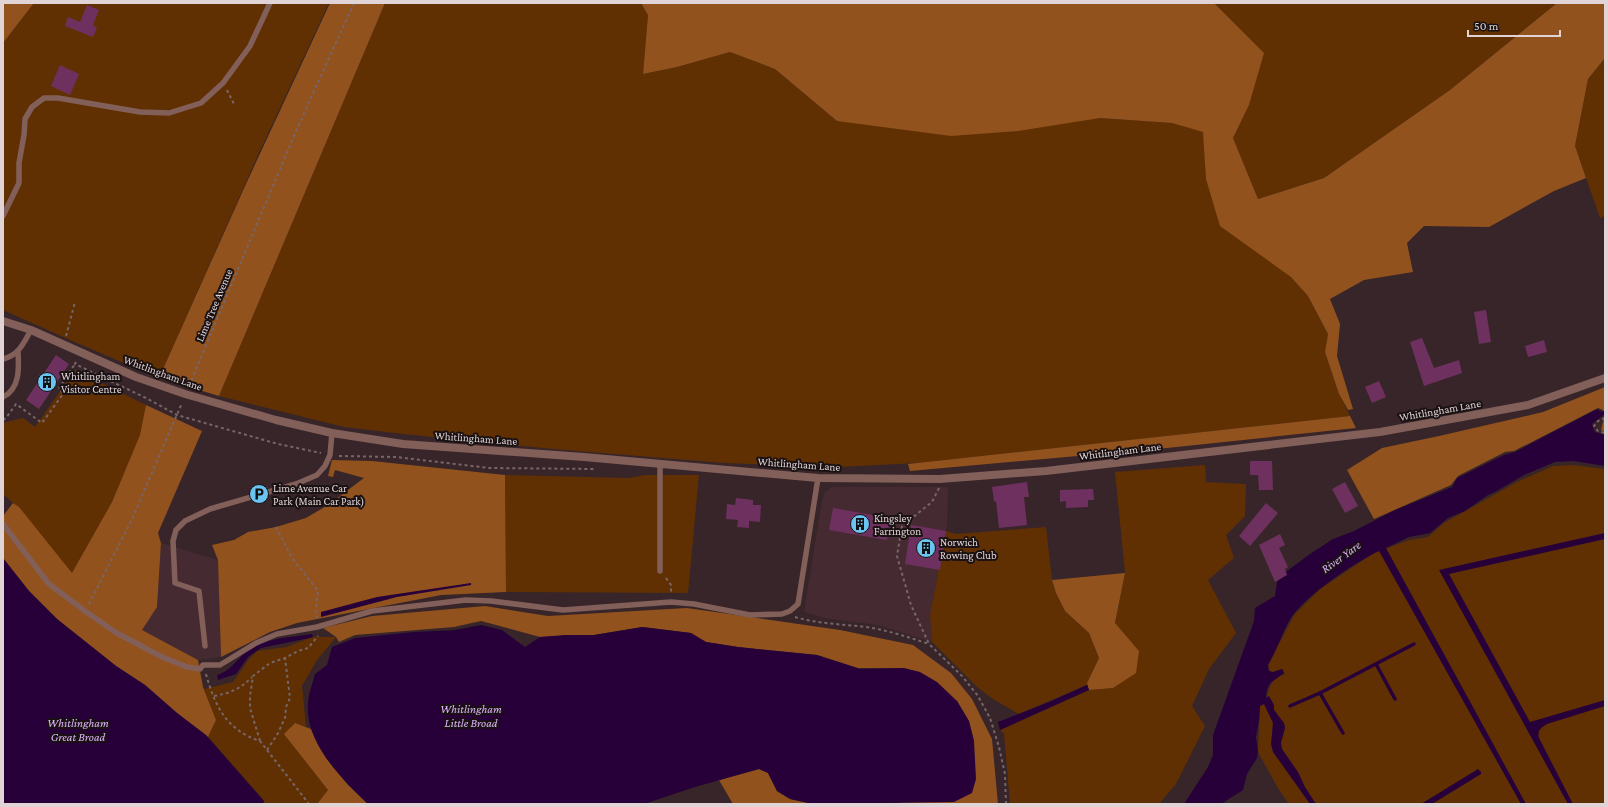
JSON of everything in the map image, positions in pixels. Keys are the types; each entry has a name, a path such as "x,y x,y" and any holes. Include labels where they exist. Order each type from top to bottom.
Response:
{"street":[{"name":"Whitlingham Lane","path":"3,321 31,330 136,377 185,394 276,420 332,433 403,444 818,478 940,479 1046,471 1380,432 1528,405 1605,378"}],"lane":[{"path":"3,216 19,184 19,163 24,136 25,119 32,107 44,98 58,98 140,112 169,113 201,103 224,83 250,46 270,3"},
{"path":"3,359 12,357 18,352 31,330"},
{"path":"3,397 8,394 17,380 19,368 18,352"},
{"path":"205,646 199,591 175,583 173,548 176,530 185,521 210,509 296,484 317,475 325,466 330,455 332,433"},
{"path":"660,464 660,570"},
{"path":"3,524 49,584 85,611 115,632 162,657 187,667 200,669 203,665 220,665 256,643 277,634 317,626 372,611 466,600 492,601 563,610 671,602 694,604 750,615 782,614 790,611 798,604 818,478"}],"path":[{"name":"Lime Tree Avenue","path":"85,611 132,519 296,130 354,3"},
{"path":"224,83 235,106"},
{"path":"63,345 74,302"},
{"path":"3,420 16,404 42,423 63,394 60,388 75,364"},
{"path":"1605,418 1598,421 1594,426 1598,431 1605,433"},
{"path":"940,479 938,492 932,502 902,526 897,556 911,605 929,644 962,676 974,691 990,718 1005,774 1006,804"},
{"path":"660,570 671,585 671,602"},
{"path":"782,614 808,621 866,627 903,635 929,644"},
{"path":"267,750 277,735 285,718 286,707 290,698 286,658"},
{"path":"203,665 223,716 234,728 249,737 260,741 309,804"},
{"path":"214,696 231,693 245,684 253,676"}],"shaded area":[{"path":"3,3 34,3 3,43"},
{"path":"34,3 329,3 258,155 159,378 3,310 3,43"},
{"path":"330,3 385,3 219,396 159,378 245,186"},
{"path":"385,3 641,3 648,15 643,74 677,67 730,52 775,69 837,121 1100,118 1172,123 1204,132 1206,179 1308,296 1328,334 1325,352 1339,394 1350,416 918,463 838,467 724,463 553,449 403,434 344,427 219,396"},
{"path":"641,3 1214,3 1264,53 1249,105 1233,138 1258,199 1324,178 1450,90 1557,3 1605,3 1605,58 1588,79 1575,146 1586,178 1554,191 1489,227 1424,226 1407,243 1413,272 1364,280 1330,299 1340,324 1337,356 1353,409 1348,410 1339,394 1325,352 1328,334 1308,296 1291,277 1220,226 1206,179 1203,132 1172,123 1100,118 1018,131 951,136 837,121 775,69 730,52 677,67 643,74 648,15"},
{"path":"1214,3 1557,3 1450,90 1324,178 1258,199 1233,138 1249,105 1263,53"},
{"path":"1605,58 1605,216 1600,218 1575,146 1588,79"},
{"path":"75,370 146,405 141,433 112,502 72,574 19,508 3,494 3,423 23,418 35,427"},
{"path":"1605,387 1605,432 1601,430 1604,417 1603,410 1598,408 1514,451 1505,452 1458,476 1451,485 1374,519 1347,470 1382,448 1543,412"},
{"path":"146,405 202,431 158,533 161,543 157,607 142,630 198,660 203,687 216,720 208,737 177,713 145,685 116,666 57,619 29,591 3,558 3,516 13,503 19,507 72,573 112,502 140,435"},
{"path":"1350,416 1356,428 1167,448 910,471 908,464"},
{"path":"332,460 372,461 505,475 506,592 441,595 297,623 270,632 221,657 218,560 212,545 234,540 248,532 276,527 306,518 328,505 364,478 335,470 333,477 328,476"},
{"path":"1205,465 1206,482 1246,484 1245,516 1226,535 1234,558 1208,580 1236,633 1209,669 1192,706 1205,726 1176,784 1159,804 1010,804 1004,734 1000,730 1089,690 1113,688 1139,651 1115,624 1125,573 1115,472"},
{"path":"1573,465 1605,469 1605,804 1289,804 1279,790 1258,752 1260,706 1266,703 1269,689 1273,682 1285,674 1282,669 1273,672 1269,671 1268,665 1294,615 1320,589 1374,553 1409,540 1428,537 1444,523 1517,482 1553,466"},
{"path":"505,475 629,478 645,475 699,475 688,593 506,592"},
{"path":"832,487 948,487 947,525 930,615 932,642 878,625 824,618 804,612 822,501 825,492"},
{"path":"1046,527 1052,580 1056,593 1065,611 1089,633 1099,658 1087,685 1019,714 993,699 977,687 932,642 930,615 946,531 956,534"},
{"path":"161,543 218,560 221,657 198,660 141,630 157,607"},
{"path":"1125,573 1115,623 1139,651 1136,673 1113,688 1089,690 1087,683 1099,658 1089,633 1065,611 1056,593 1052,580"},
{"path":"485,606 548,616 687,608 840,630 913,645 951,673 972,699 992,739 998,804 898,804 974,741 969,722 957,701 904,668 858,668 817,655 738,647 706,642 691,633 643,627 594,635 540,637 481,621 454,627 355,635 339,642 336,637 323,628 372,616"},
{"path":"313,637 336,637 317,660 302,686 306,727 295,723 285,734 328,790 317,804 263,804 264,801 208,737 216,720 204,689 233,682 249,659 257,651 286,647"},
{"path":"295,723 311,729 326,758 348,785 368,804 317,804 328,790 284,734"},
{"path":"759,769 768,773 777,791 790,799 813,804 733,804 719,780"}],"water":[{"name":"River Yare","path":"1597,409 1602,412 1605,410 1605,414 1592,424 1595,432 1605,435 1605,466 1573,461 1555,462 1524,475 1488,495 1465,511 1448,518 1430,533 1409,537 1386,548 1526,804 1521,804 1379,551 1331,580 1298,609 1291,618 1268,665 1269,671 1273,672 1282,669 1284,673 1269,685 1266,698 1269,696 1274,705 1274,710 1284,723 1285,728 1281,743 1282,749 1298,772 1305,787 1316,804 1310,804 1273,752 1271,744 1273,723 1264,704 1260,706 1256,737 1258,751 1257,758 1247,774 1243,790 1221,804 1184,804 1208,767 1213,755 1213,735 1254,621 1255,608 1275,596 1277,582 1287,571 1333,539 1354,531 1395,510 1452,487 1457,478 1504,455 1515,452"},
{"path":"1605,533 1605,539 1449,574 1530,722 1605,700 1605,706 1547,724 1539,731 1539,738 1573,804 1568,804 1439,570"},
{"name":"Whitlingham Great Broad","path":"3,558 29,591 57,619 116,666 145,685 177,713 206,735 264,801 263,804 3,804"},
{"path":"471,583 471,585 397,597 321,617 321,612 377,597"},
{"name":"Whitlingham Little Broad","path":"481,625 502,630 525,647 540,637 594,635 642,627 691,633 706,642 738,647 817,655 860,669 904,668 920,672 937,682 957,701 969,721 974,741 976,779 972,793 954,802 813,804 790,799 777,791 768,773 759,769 695,787 644,804 368,804 337,772 327,759 312,733 308,700 315,674 327,665 332,647 355,638 414,632 455,630"},
{"path":"312,634 313,637 261,648 248,657 236,674 218,680 217,675 223,673 231,667 251,648 265,642 281,638"},
{"path":"1087,685 1089,690 1000,730 998,722"},
{"path":"1478,769 1481,774 1432,804 1421,804"}],"building":[{"path":"87,5 99,10 93,25 97,28 93,37 65,26 68,17 80,22"},
{"path":"60,65 79,74 70,95 51,86"},
{"path":"1486,310 1491,342 1479,344 1474,312"},
{"path":"1422,338 1434,368 1459,360 1462,373 1424,386 1410,342"},
{"path":"1544,340 1547,352 1528,357 1525,346"},
{"name":"Whitlingham Visitor Centre","path":"56,355 69,364 39,409 26,400"},
{"path":"1379,381 1386,397 1372,403 1365,387"},
{"path":"1250,461 1272,461 1273,490 1259,490 1258,475 1250,475"},
{"path":"1027,482 1029,497 1024,497 1027,525 999,528 996,501 994,502 992,487"},
{"path":"1345,482 1358,506 1345,513 1332,489"},
{"path":"1093,489 1094,500 1088,500 1088,507 1066,508 1066,501 1060,502 1060,490"},
{"path":"736,498 753,500 753,505 761,505 760,522 749,521 749,528 737,527 738,520 726,519 727,504 735,505"},
{"path":"1266,503 1278,513 1250,546 1239,536"},
{"name":"Kingsley Farrington","path":"833,508 890,518 887,540 829,530"},
{"name":"Norwich Rowing Club","path":"911,525 946,531 940,570 905,564"},
{"path":"1280,534 1285,545 1279,548 1288,567 1285,569 1287,575 1275,582 1259,545"}],"waterway":[{"path":"1290,706 1320,693 1414,644"},
{"path":"1376,664 1395,699"},
{"path":"1320,693 1343,733"}],"place":[{"name":"Whitlingham Visitor Centre","path":"47,382"},
{"name":"Lime Avenue Car Park (Main Car Park)","path":"259,494"},
{"name":"Kingsley Farrington","path":"860,524"},
{"name":"Norwich Rowing Club","path":"926,548"}]}
